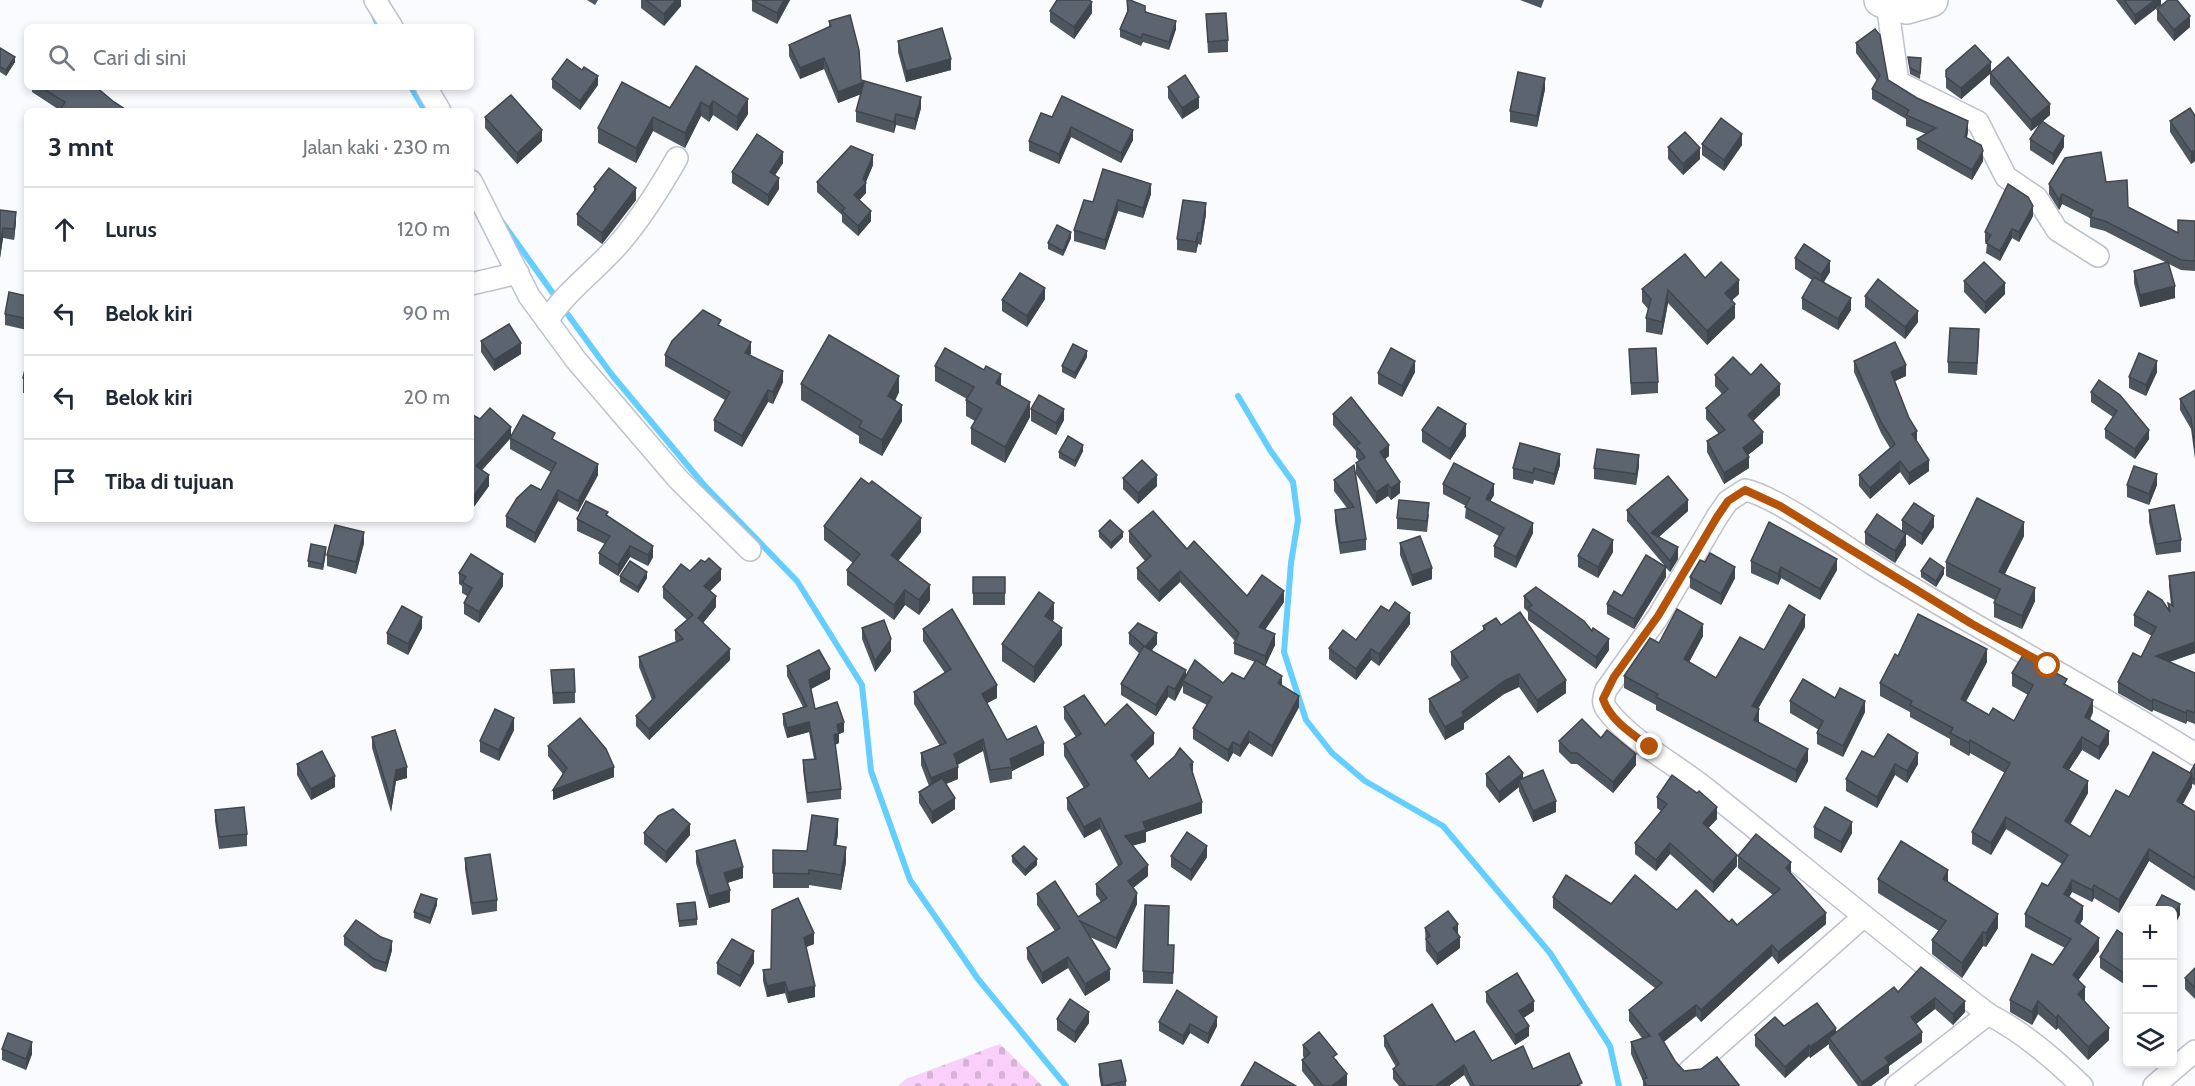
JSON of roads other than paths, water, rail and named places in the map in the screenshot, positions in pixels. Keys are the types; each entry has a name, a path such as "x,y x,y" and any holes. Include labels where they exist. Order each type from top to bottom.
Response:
{"main road":[{"path":"1884,2 1907,7 1931,0"}],"street":[{"path":"375,0 390,24"},
{"path":"1884,2 1898,82 1978,122 2006,177 2037,198 2057,230 2098,256"},
{"path":"428,90 438,108"},
{"path":"547,321 559,303 616,248 634,225 677,158"},
{"path":"474,187 529,296 576,360 678,479 750,550"},
{"path":"474,283 518,273"},
{"path":"2082,1086 2048,1053 2013,1027 1988,1014 1863,917 1704,787 1632,733 1606,709 1603,699 1614,677 1658,616 1717,517 1737,493 1745,490 1780,506 1972,624 2105,698 2195,754"},
{"path":"1689,1071 1863,917"},
{"path":"1896,1086 1988,1014"},
{"path":"2154,1086 2195,1051"}],"waterway":[{"path":"374,16 378,24"},
{"path":"413,90 423,108"},
{"path":"502,222 557,299"},
{"path":"563,308 612,375 704,485 797,581 862,685 871,771 910,880 978,979 1066,1086"},
{"path":"1238,396 1270,450 1293,482 1298,520 1291,563 1284,652 1306,720 1332,753 1365,781 1443,826 1550,953 1610,1046 1619,1086"}]}
